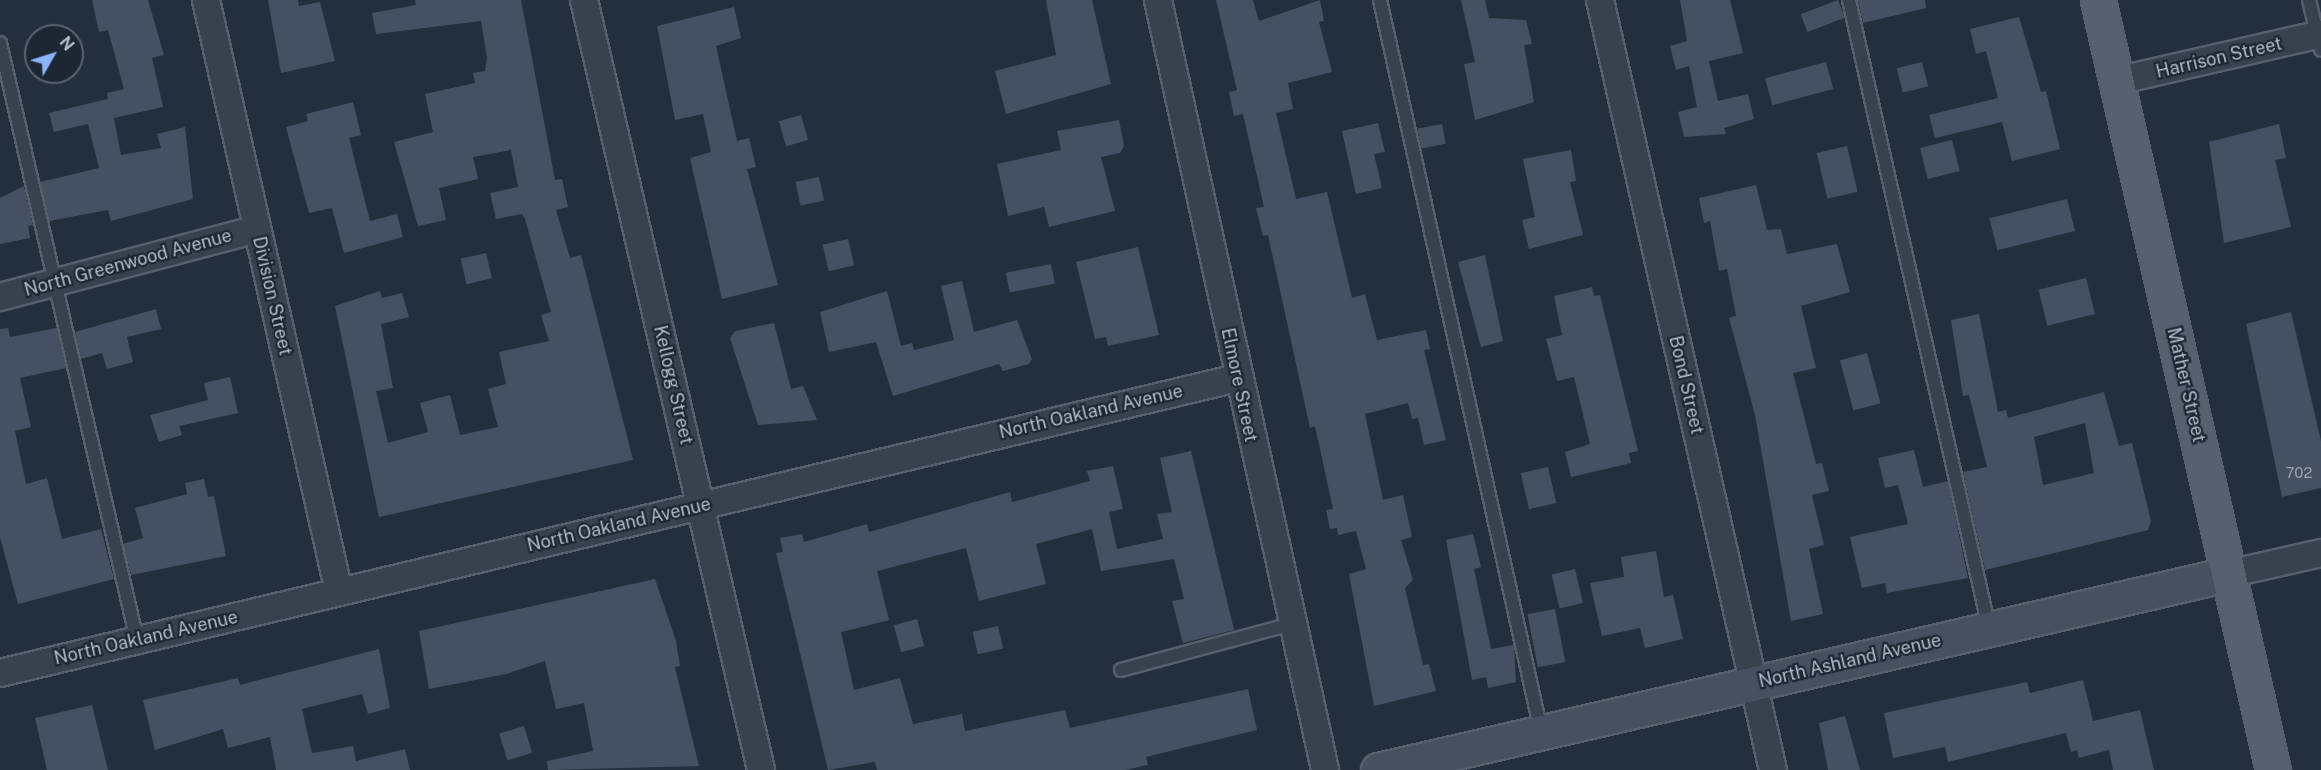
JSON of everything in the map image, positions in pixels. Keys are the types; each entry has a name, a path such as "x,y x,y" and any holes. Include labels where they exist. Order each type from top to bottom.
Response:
{"main road":[{"name":"Mather Street","path":"2098,0 2273,770"}],"street":[{"name":"Division Street","path":"206,0 339,592"},
{"name":"Kellogg Street","path":"584,0 760,770"},
{"name":"Elmore Street","path":"1158,0 1237,378 1325,770"},
{"name":"Bond Street","path":"1600,0 1773,770"},
{"name":"Harrison Street","path":"2116,81 2320,40"},
{"name":"North Greenwood Avenue","path":"0,297 257,229"},
{"name":"North Oakland Avenue","path":"0,673 1237,378"},
{"name":"North Ashland Avenue","path":"1378,770 2321,553"}],"lane":[{"path":"1380,0 1541,733"},
{"path":"1849,0 1989,629"},
{"path":"2309,0 2320,40"},
{"path":"0,43 137,640"},
{"path":"1122,670 1292,624"}],"building":[{"path":"92,0 148,0 164,55 152,58 163,107 114,118 121,155 161,148 157,134 185,127 193,199 111,221 108,210 49,221 40,182 99,168 88,124 54,132 49,113 108,99 107,93 124,89 108,30 99,32"},
{"path":"268,0 298,0 299,6 320,2 335,61 281,73"},
{"path":"415,0 521,0 555,180 562,179 568,207 556,210 570,258 581,255 633,460 379,517 335,306 380,291 382,298 402,293 409,317 381,324 393,388 376,391 388,443 428,432 420,403 450,395 460,435 498,427 488,389 506,384 499,352 549,341 541,315 551,312 525,219 522,214 496,219 490,193 518,187 511,150 473,157 478,179 439,188 446,220 418,226 394,142 433,132 425,94 475,83 473,73 485,71 487,58 481,21 376,34 372,13 416,5"},
{"path":"1046,0 1092,0 1111,84 1006,114 995,71 1056,55"},
{"path":"1216,0 1253,0 1259,21 1320,0 1324,21 1319,22 1332,72 1288,83 1293,109 1276,113 1296,199 1327,192 1352,298 1365,294 1377,340 1426,330 1430,349 1424,350 1446,440 1424,445 1418,418 1412,419 1408,403 1365,414 1383,500 1403,495 1412,537 1401,540 1413,580 1405,588 1423,665 1429,664 1436,691 1374,706 1349,574 1366,569 1356,531 1338,535 1337,528 1330,529 1326,510 1333,509 1315,426 1310,428 1268,235 1263,236 1256,208 1264,207 1243,114 1234,116 1229,92 1237,90"},
{"path":"1461,0 1485,0 1489,18 1526,20 1532,44 1524,45 1534,102 1475,120 1464,64 1475,62"},
{"path":"1680,0 1730,0 1743,53 1709,61 1718,101 1748,94 1754,119 1724,128 1726,134 1684,137 1678,112 1697,107 1689,66 1676,70 1670,46 1687,41"},
{"path":"1838,0 1845,18 1807,32 1801,14"},
{"path":"1858,0 1925,0 1926,8 1863,23"},
{"path":"734,7 741,38 716,46 737,141 749,138 756,167 747,169 778,285 722,299 690,158 711,152 703,114 675,120 657,26"},
{"path":"2019,17 2041,92 2046,91 2060,149 2012,161 2002,122 1935,138 1929,115 1998,98 1986,51 1976,54 1970,29"},
{"path":"1826,62 1833,89 1772,105 1765,78"},
{"path":"1922,62 1928,86 1903,93 1897,68"},
{"path":"353,102 361,135 349,138 370,221 397,214 403,237 344,253 332,208 309,213 286,127 308,121 306,114"},
{"path":"801,115 808,140 786,146 779,121"},
{"path":"1119,120 1124,146 1120,153 1101,157 1115,211 1049,227 1044,207 1008,216 997,164 1061,150 1057,131"},
{"path":"1378,123 1385,152 1374,154 1382,188 1356,194 1342,131"},
{"path":"1442,124 1446,144 1421,148 1417,129"},
{"path":"2279,124 2286,158 2275,160 2291,227 2224,243 2209,142"},
{"path":"1952,140 1960,171 1928,179 1920,148"},
{"path":"1847,146 1858,192 1827,199 1817,153"},
{"path":"1571,150 1576,181 1570,182 1583,235 1529,249 1522,220 1535,217 1523,159"},
{"path":"819,177 824,200 801,205 796,182"},
{"path":"1756,185 1767,230 1781,229 1787,254 1837,244 1850,292 1801,306 1816,368 1793,373 1816,464 1822,463 1829,491 1812,495 1824,545 1809,549 1823,614 1791,621 1755,415 1729,318 1736,316 1727,269 1719,271 1710,221 1704,223 1699,198"},
{"path":"24,186 33,225 28,226 30,238 0,244 0,198"},
{"path":"2067,199 2075,231 1997,250 1989,218"},
{"path":"848,239 854,265 829,271 823,245"},
{"path":"1138,247 1159,335 1108,346 1106,337 1095,339 1076,262"},
{"path":"486,253 492,278 467,284 461,259"},
{"path":"1485,255 1503,341 1481,347 1458,262"},
{"path":"1051,264 1055,284 1010,292 1006,273"},
{"path":"2086,278 2095,314 2047,326 2038,290"},
{"path":"962,281 974,332 1017,320 1032,359 1029,364 1003,371 999,364 893,396 876,342 829,352 820,312 887,291 901,346 912,343 914,350 954,340 941,286"},
{"path":"1592,287 1594,296 1600,295 1638,451 1629,453 1631,463 1571,477 1565,452 1590,444 1574,377 1557,381 1546,339 1562,335 1554,296"},
{"path":"156,309 161,329 127,337 133,362 107,369 102,353 81,359 75,332"},
{"path":"2291,312 2321,441 2321,488 2282,497 2246,324"},
{"path":"1979,314 1998,412 2006,410 2008,418 2104,392 2119,446 2132,443 2151,521 2148,530 1985,570 1963,472 1987,467 1969,395 1963,396 1951,320","holes":["2085,423 2094,473 2043,485 2034,437"]},
{"path":"774,323 791,389 803,386 817,420 758,425 730,338 735,331"},
{"path":"8,328 10,337 57,328 66,368 20,378 31,427 15,431 26,484 47,478 62,539 101,529 114,579 18,604 0,537 0,329"},
{"path":"1867,353 1880,403 1853,410 1840,360"},
{"path":"230,377 238,413 179,426 182,435 159,442 150,415 208,400 204,383"},
{"path":"1914,450 1923,487 1948,481 1968,578 1887,593 1885,583 1862,588 1850,537 1908,524 1898,485 1885,488 1878,458"},
{"path":"1191,451 1234,630 1183,643 1172,601 1184,599 1174,559 1101,571 1092,529 1036,544 1046,584 979,601 966,548 877,571 889,620 841,632 854,690 900,678 913,724 962,714 965,731 1065,710 1070,728 1248,689 1257,730 1146,757 1148,765 1125,770 877,770 875,762 828,770 776,553 783,552 780,538 802,534 804,542 867,524 869,532 1010,492 1012,502 1090,481 1087,471 1113,466 1123,509 1109,512 1117,549 1163,539 1157,514 1172,512 1160,458"},
{"path":"1548,467 1556,503 1529,509 1521,473"},
{"path":"204,479 208,497 214,496 226,556 131,575 123,544 143,538 135,508 187,494 185,483"},
{"path":"1473,534 1481,567 1474,569 1491,649 1514,645 1516,682 1488,688 1486,677 1472,680 1446,540"},
{"path":"1656,551 1664,597 1673,595 1683,639 1645,648 1640,628 1602,636 1590,583 1624,577 1621,557"},
{"path":"1575,569 1583,603 1559,609 1552,574"},
{"path":"655,579 676,641 680,666 675,667 699,766 548,770 547,761 593,751 584,703 556,709 545,661 506,674 429,689 419,631"},
{"path":"1555,609 1565,662 1538,667 1528,614"},
{"path":"917,619 924,646 901,652 894,625"},
{"path":"998,626 1003,648 978,654 973,632"},
{"path":"379,649 390,708 368,714 362,694 302,709 312,753 353,746 356,761 405,749 410,770 276,770 270,737 228,748 223,729 155,750 143,700 238,678 240,685"},
{"path":"2083,680 2093,721 2140,710 2154,770 2113,770 2109,750 2079,758 2077,750 2071,752 2066,733 1948,762 1945,747 1893,758 1884,713 2027,682 2030,693"},
{"path":"92,705 108,770 47,770 35,718"},
{"path":"1845,716 1860,770 1828,770 1819,723"},
{"path":"524,726 532,753 507,760 499,734"}]}
